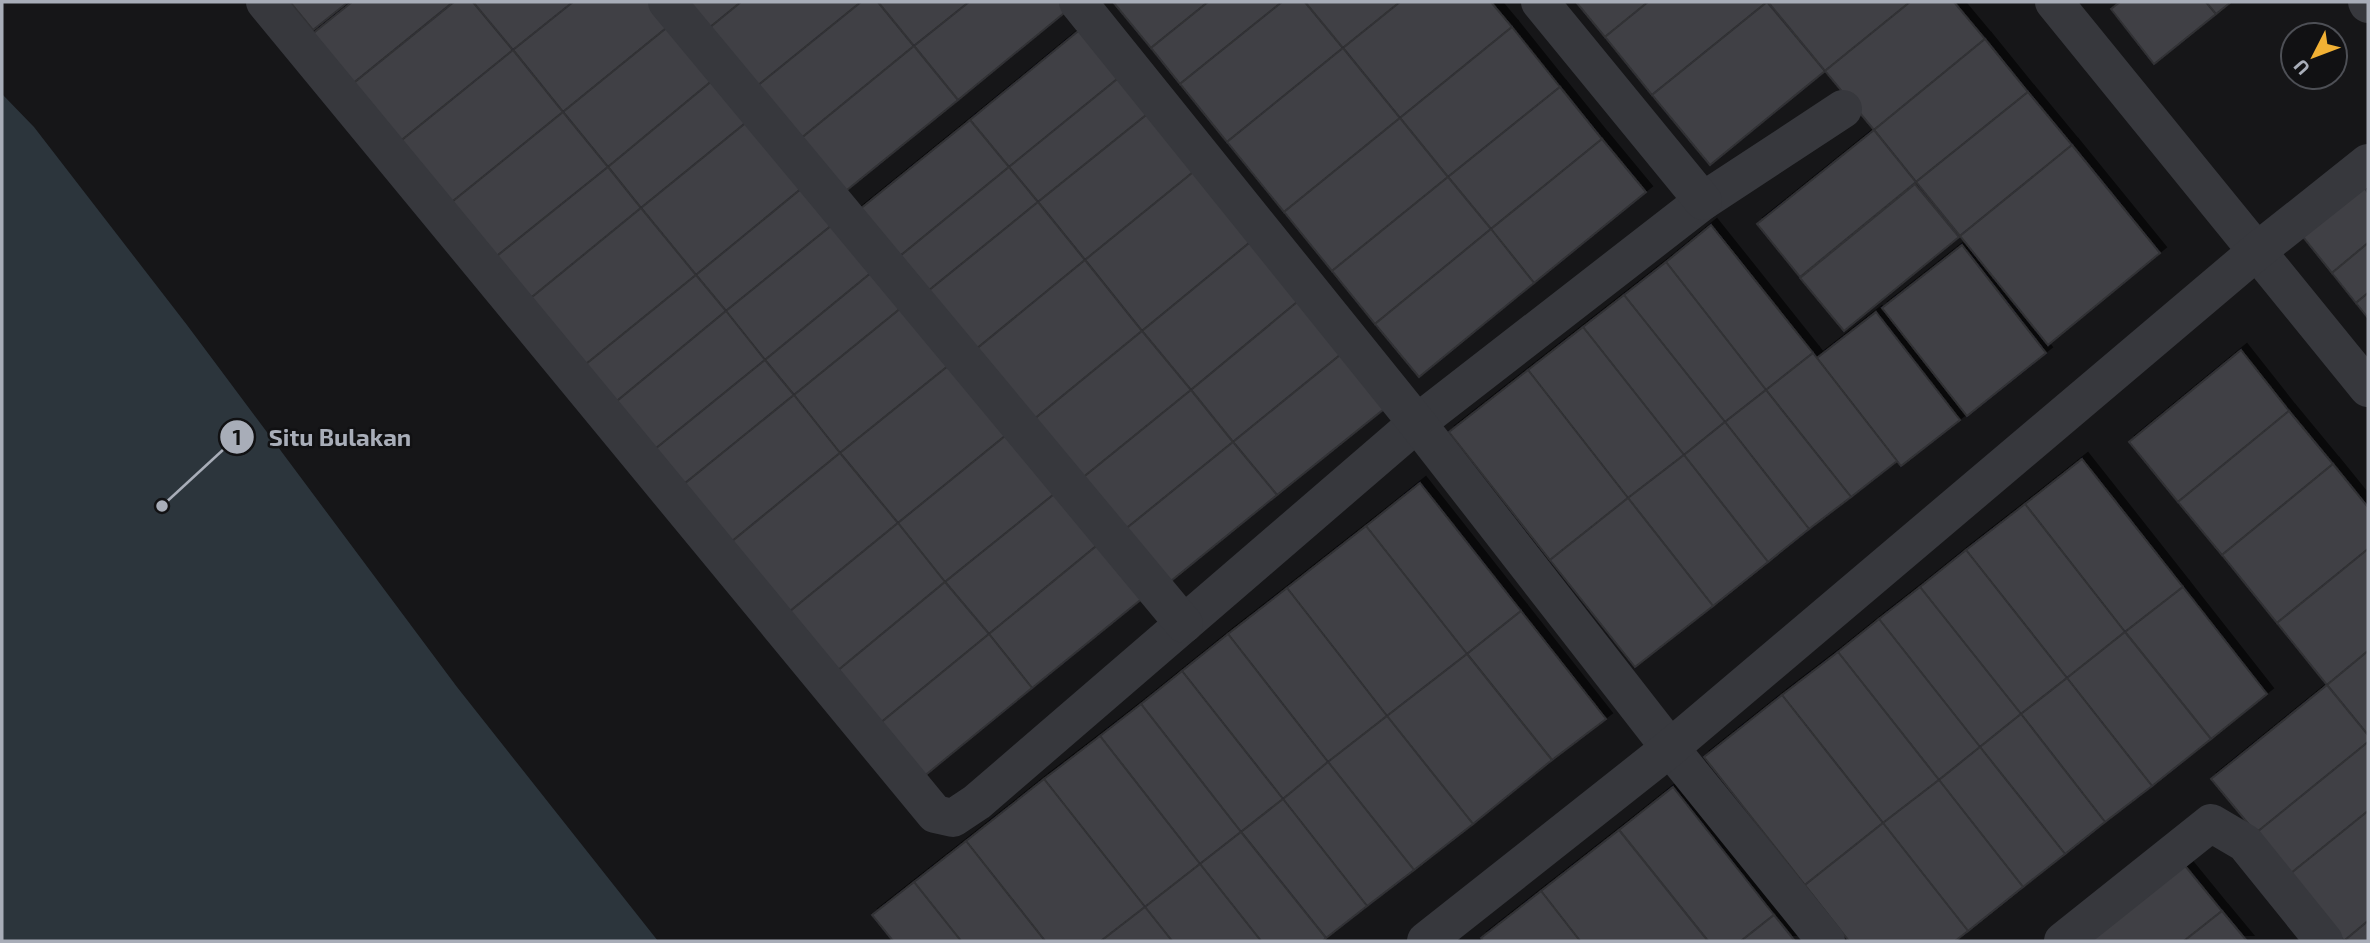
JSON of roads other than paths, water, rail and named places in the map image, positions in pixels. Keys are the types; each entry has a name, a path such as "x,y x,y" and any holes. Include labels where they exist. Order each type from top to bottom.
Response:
{"street":[{"path":"265,2 935,814 953,818 977,802 1417,423 1703,201 1843,109"},
{"path":"667,2 1184,624"},
{"path":"1078,2 1417,423 1670,748 1826,941"},
{"path":"1540,2 1703,201"},
{"path":"2054,2 2368,388"},
{"path":"1426,941 1670,748 2256,253 2368,163"},
{"path":"2063,941 2211,823 2245,843 2325,941"}],"place":[{"name":"Situ Bulakan","path":"162,506"}]}
